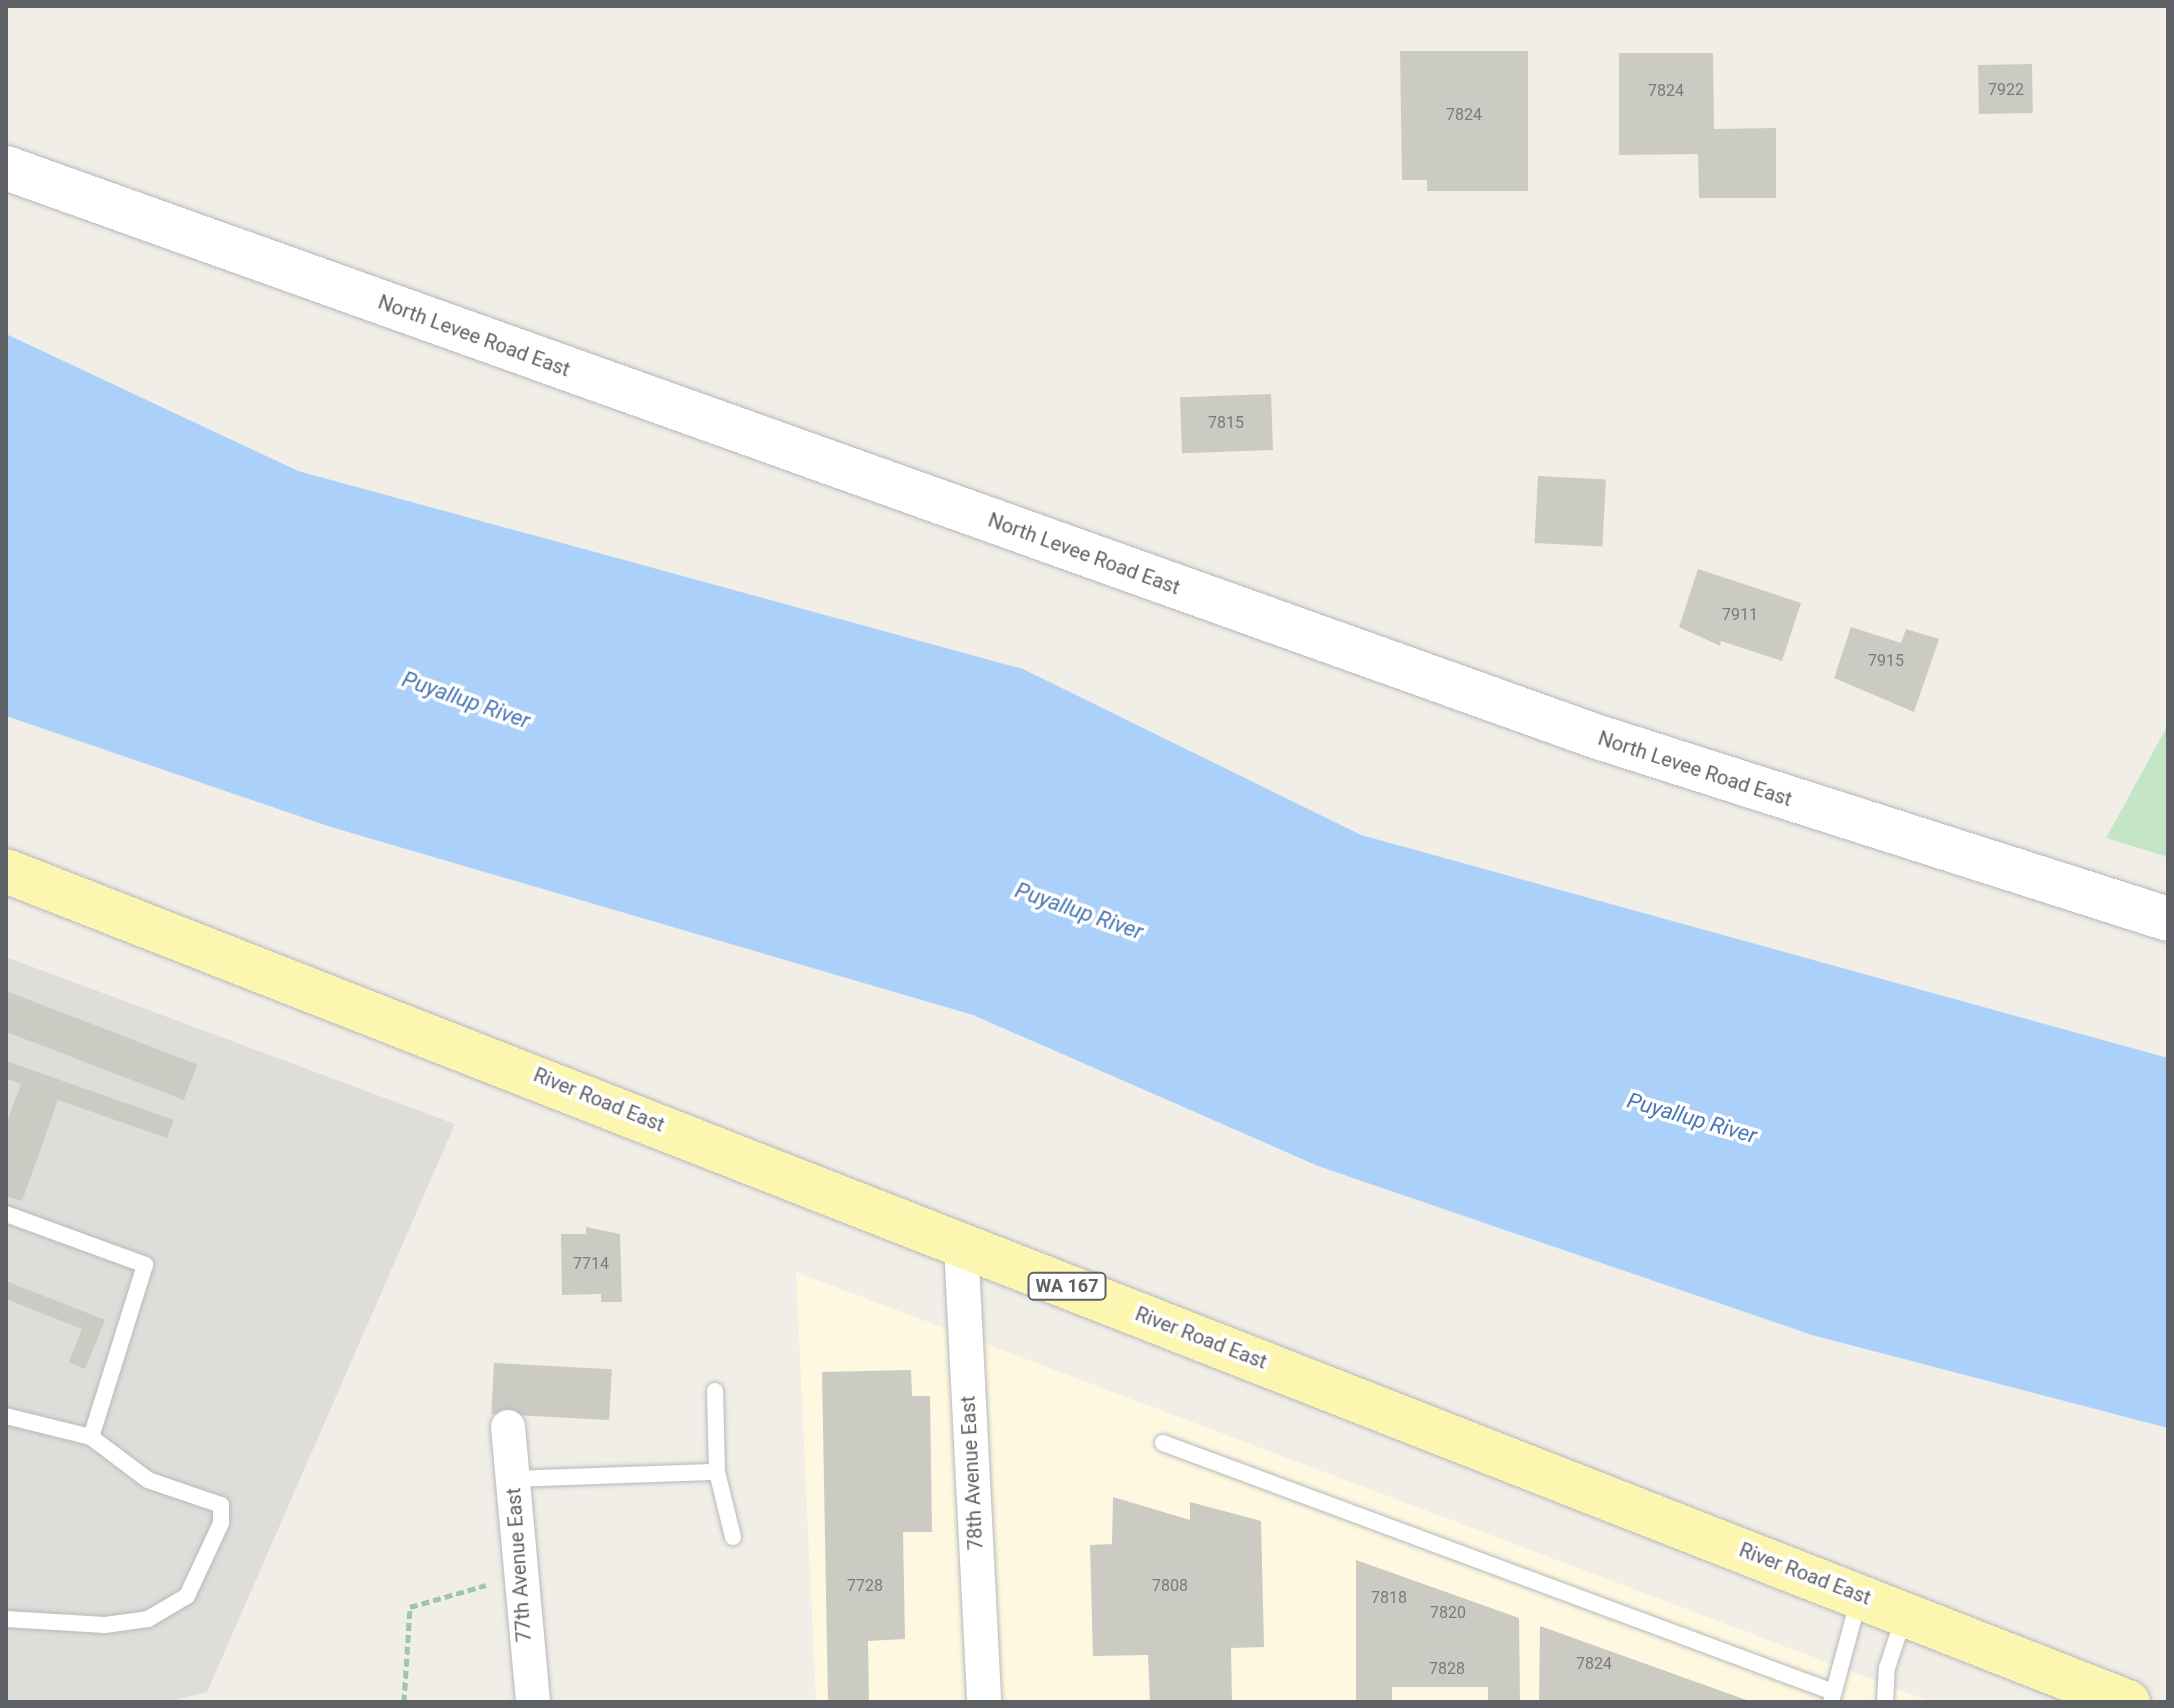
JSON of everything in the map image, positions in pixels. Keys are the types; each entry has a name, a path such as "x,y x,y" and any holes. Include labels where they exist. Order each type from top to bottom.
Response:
{"main road":[{"name":"River Road East","path":"6,872 1906,1612 2115,1700"}],"street":[{"name":"North Levee Road East","path":"6,168 1598,737 2168,919"},
{"name":"78th Avenue East","path":"961,1244 984,1702"},
{"name":"77th Avenue East","path":"508,1427 518,1577 533,1702"}],"lane":[{"path":"6,1214 145,1265 91,1437"},
{"path":"715,1391 717,1472 733,1537"},
{"path":"6,1416 91,1437 148,1480 221,1505 221,1523 187,1596 148,1619 105,1625 6,1619"},
{"path":"1163,1443 1832,1697 1859,1596"},
{"path":"512,1479 717,1472"},
{"path":"1885,1702 1887,1668 1906,1612"}],"path":[{"path":"404,1702 410,1607 518,1577"}],"shaded area":[{"path":"6,957 455,1124 207,1692 166,1702 6,1702"},
{"path":"796,1272 1932,1702 816,1702"}],"green space":[{"path":"2168,725 2168,857 2106,838"}],"water":[{"name":"Puyallup River","path":"6,334 298,471 1023,669 1361,835 2168,1058 2168,1428 1812,1335 1318,1166 973,1015 331,827 6,716"}],"building":[{"path":"1400,51 1528,51 1528,191 1427,191 1427,180 1402,180"},
{"path":"1619,53 1713,53 1714,129 1776,128 1776,198 1699,198 1698,154 1619,155"},
{"path":"2032,64 2033,113 1979,114 1978,65"},
{"path":"1271,394 1273,450 1182,453 1180,397"},
{"path":"1538,476 1606,480 1602,546 1534,543"},
{"path":"1698,569 1801,603 1782,661 1721,641 1720,646 1679,627"},
{"path":"1851,627 1901,643 1906,629 1939,639 1914,712 1834,678"},
{"path":"6,991 197,1064 184,1100 6,1032"},
{"path":"6,1061 174,1120 167,1138 58,1100 22,1201 6,1196 6,1125 21,1084 6,1078"},
{"path":"586,1227 620,1234 622,1302 601,1302 601,1294 562,1295 561,1234 586,1234"},
{"path":"6,1281 105,1320 85,1369 69,1362 82,1329 6,1299"},
{"path":"494,1363 612,1369 609,1420 491,1414"},
{"path":"911,1370 912,1396 930,1396 932,1532 903,1532 905,1639 868,1641 869,1702 828,1702 822,1372"},
{"path":"1113,1497 1190,1520 1190,1502 1261,1521 1264,1647 1231,1648 1232,1702 1150,1702 1148,1655 1093,1656 1090,1545 1112,1544"},
{"path":"1356,1560 1519,1618 1520,1702 1488,1702 1488,1687 1392,1687 1392,1702 1356,1702"},
{"path":"1540,1626 1752,1702 1539,1702"}]}
